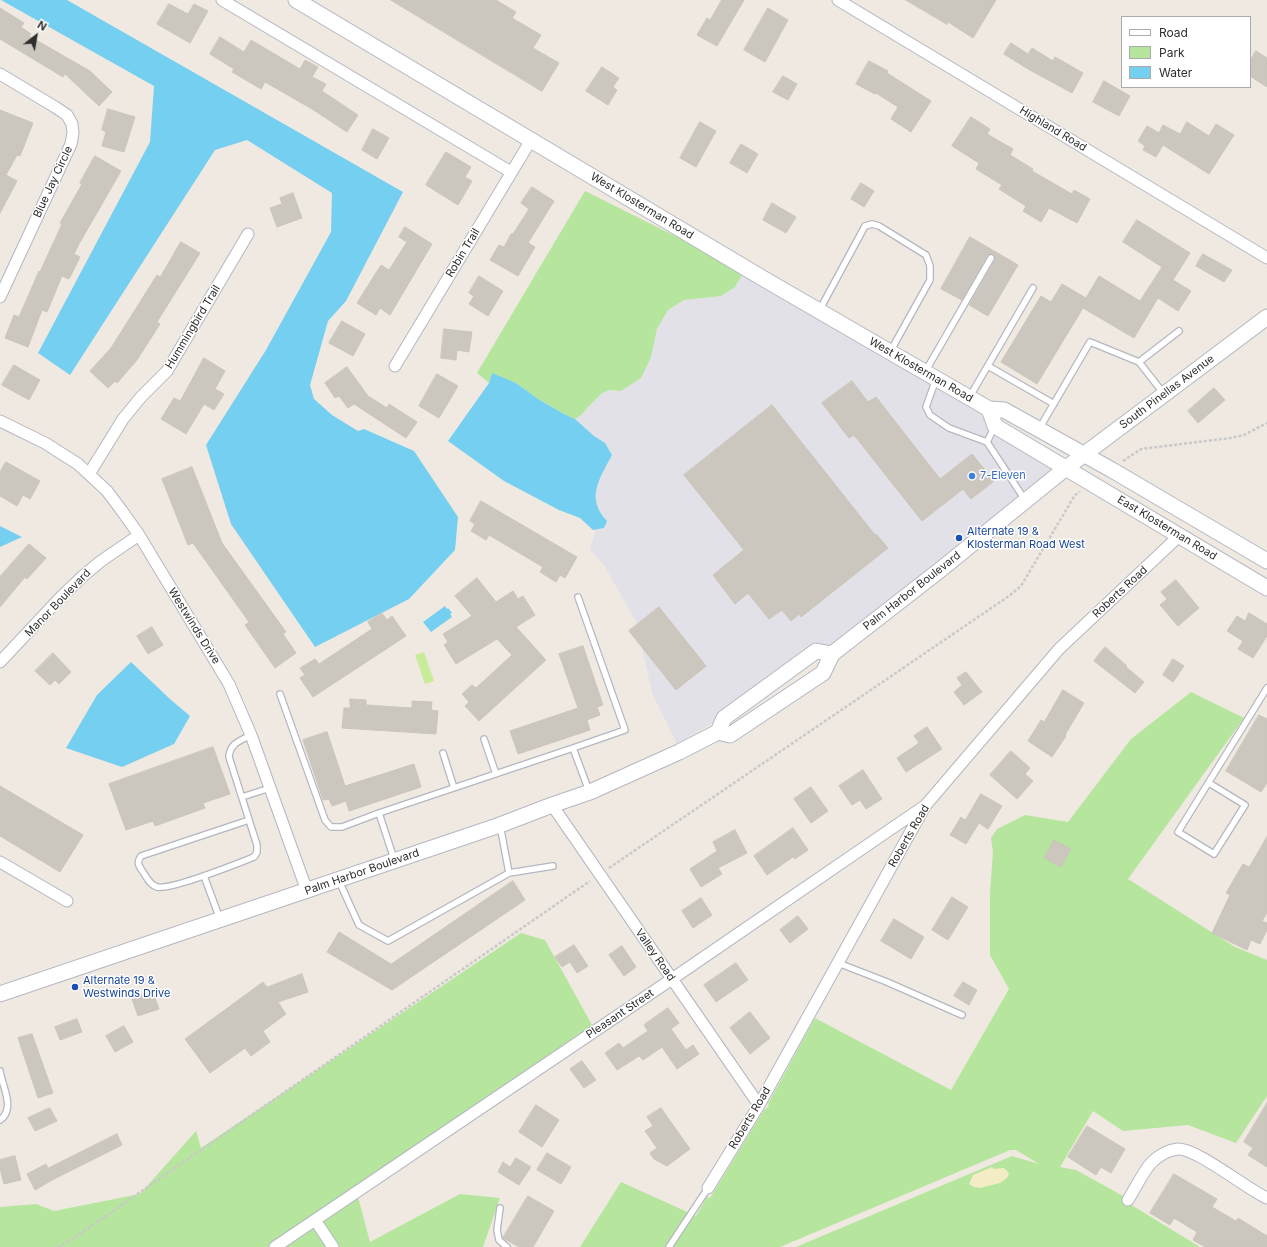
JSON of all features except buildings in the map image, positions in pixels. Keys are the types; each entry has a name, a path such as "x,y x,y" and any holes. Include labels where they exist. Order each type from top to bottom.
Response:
{"main road":[{"name":"West Klosterman Road","path":"296,0 818,311 969,398 989,409 1004,410 1084,454"},
{"name":"South Pinellas Avenue","path":"1066,468 1267,317"},
{"path":"989,409 995,426 1066,468"},
{"name":"East Klosterman Road","path":"1084,454 1267,560"},
{"name":"East Klosterman Road","path":"1066,468 1267,588"},
{"name":"Palm Harbor Boulevard","path":"0,994 500,825 590,792 679,752 718,732 730,735 823,673 832,654 940,570 1066,468"},
{"path":"718,732 724,718 816,651 832,654"}],"street":[{"path":"222,0 511,172"},
{"name":"Highland Road","path":"838,0 1267,258"},
{"name":"Blue Jay Circle","path":"0,74 67,115 72,124 73,133 71,144 0,297"},
{"name":"Robin Trail","path":"395,366 531,140"},
{"name":"Hummingbird Trail","path":"89,474 123,419 141,397 167,371 248,234"},
{"name":"Westwinds Drive","path":"0,421 56,450 78,464 115,501 139,535 230,684 251,735 307,891"},
{"name":"Manor Boulevard","path":"0,662 60,598 83,576 101,561 139,535"},
{"name":"Roberts Road","path":"708,1188 759,1105 925,806 1059,649 1179,536"},
{"name":"Valley Road","path":"552,805 759,1105"},
{"name":"Pleasant Street","path":"276,1247 925,806"},
{"path":"0,862 67,901"},
{"path":"1128,1200 1150,1164 1159,1156 1179,1149 1193,1153 1267,1198"},
{"path":"315,1220 333,1247"}],"lane":[{"path":"818,311 865,226 872,224 879,226 926,255 930,266 930,280 890,352"},
{"path":"991,258 931,376 926,407 930,415 949,428 987,442 1026,501"},
{"path":"969,398 1033,288"},
{"path":"1139,362 1179,330"},
{"path":"1039,429 1090,342 1139,362 1164,394"},
{"path":"988,366 1054,404"},
{"path":"987,442 995,426"},
{"path":"280,694 325,820 331,827 342,827 625,730 578,597"},
{"path":"1209,783 1245,805 1214,854 1178,832 1267,688"},
{"path":"249,820 141,856 138,861 138,865 152,885 166,888 204,876 254,857 257,852 257,845 229,756 232,746 251,735"},
{"path":"484,739 496,774"},
{"path":"573,748 590,792"},
{"path":"443,753 454,788"},
{"path":"242,797 270,788"},
{"path":"380,813 395,861"},
{"path":"500,825 509,873"},
{"path":"338,880 359,925 388,941 509,873 553,866"},
{"path":"204,876 220,920"},
{"path":"838,963 877,978 962,1015"},
{"path":"0,1071 0,1079 8,1107 6,1114 0,1120"},
{"path":"669,1247 708,1188"},
{"path":"500,1208 497,1230 499,1240 507,1247"}],"path":[{"path":"1112,470 1141,449 1230,438 1244,435 1267,423"},
{"path":"58,1247 71,1240 408,1006 1015,591 1021,586 1031,572 1075,496 1092,484"}],"shaded area":[{"path":"742,275 981,414 981,417 984,417 991,433 1053,470 936,564 812,659 747,703 677,744 652,693 636,621 603,564 590,550 596,529 604,528 596,505 595,490 600,476 612,455 605,443 594,436 575,419 581,415 602,393 609,390 621,391 651,357 657,329 668,310 684,300 721,296 735,287"}],"green space":[{"path":"585,191 681,239 742,275 735,287 721,296 684,300 668,310 657,329 651,357 641,378 621,391 609,390 602,393 581,415 575,419 538,399 516,383 492,374 489,383 477,373"},
{"path":"424,652 434,681 425,684 415,655"},
{"path":"1191,692 1244,718 1128,879 1235,947 1267,960 1267,1096 1236,1143 1188,1125 1123,1131 1093,1111 1060,1167 1076,1170 1123,1196 1133,1206 1200,1247 796,1247 1012,1156 1039,1164 1016,1150 1010,1150 780,1247 580,1247 621,1182 696,1216 707,1197 710,1198 764,1110 769,1106 768,1104 815,1018 951,1090 1009,989 990,955 990,893 993,852 991,838 997,829 1025,815 1068,822 1131,739"},
{"path":"521,933 545,940 592,1025 520,1074 500,1103 358,1197 370,1242 460,1194 500,1198 483,1247 0,1247 0,1207 36,1204 54,1211 140,1194 196,1131 201,1148"}],"sand":[{"path":"992,1167 994,1169 1004,1168 1009,1173 1007,1178 1000,1183 980,1188 969,1184 973,1175"}],"water":[{"path":"1,0 67,0 403,192 346,301 328,321 310,385 314,399 332,415 358,431 364,429 414,451 458,517 455,550 409,599 315,647 231,524 206,445 266,350 331,232 332,193 247,140 215,150 70,375 38,353 150,142 154,86"},
{"path":"492,373 516,383 538,399 575,419 594,436 605,443 612,455 599,480 596,496 600,513 607,521 604,528 593,530 580,518 559,510 504,481 448,441 489,383"},
{"path":"0,526 22,537 0,547"},
{"path":"445,606 452,613 450,614 452,617 431,632 423,622"},
{"path":"131,662 190,716 174,744 122,767 66,748 97,695"}],"place":[{"name":"7-Eleven","path":"972,476"},
{"name":"Alternate 19 & Klosterman Road West","path":"959,538"},
{"name":"Alternate 19 & Westwinds Drive","path":"75,987"}]}
